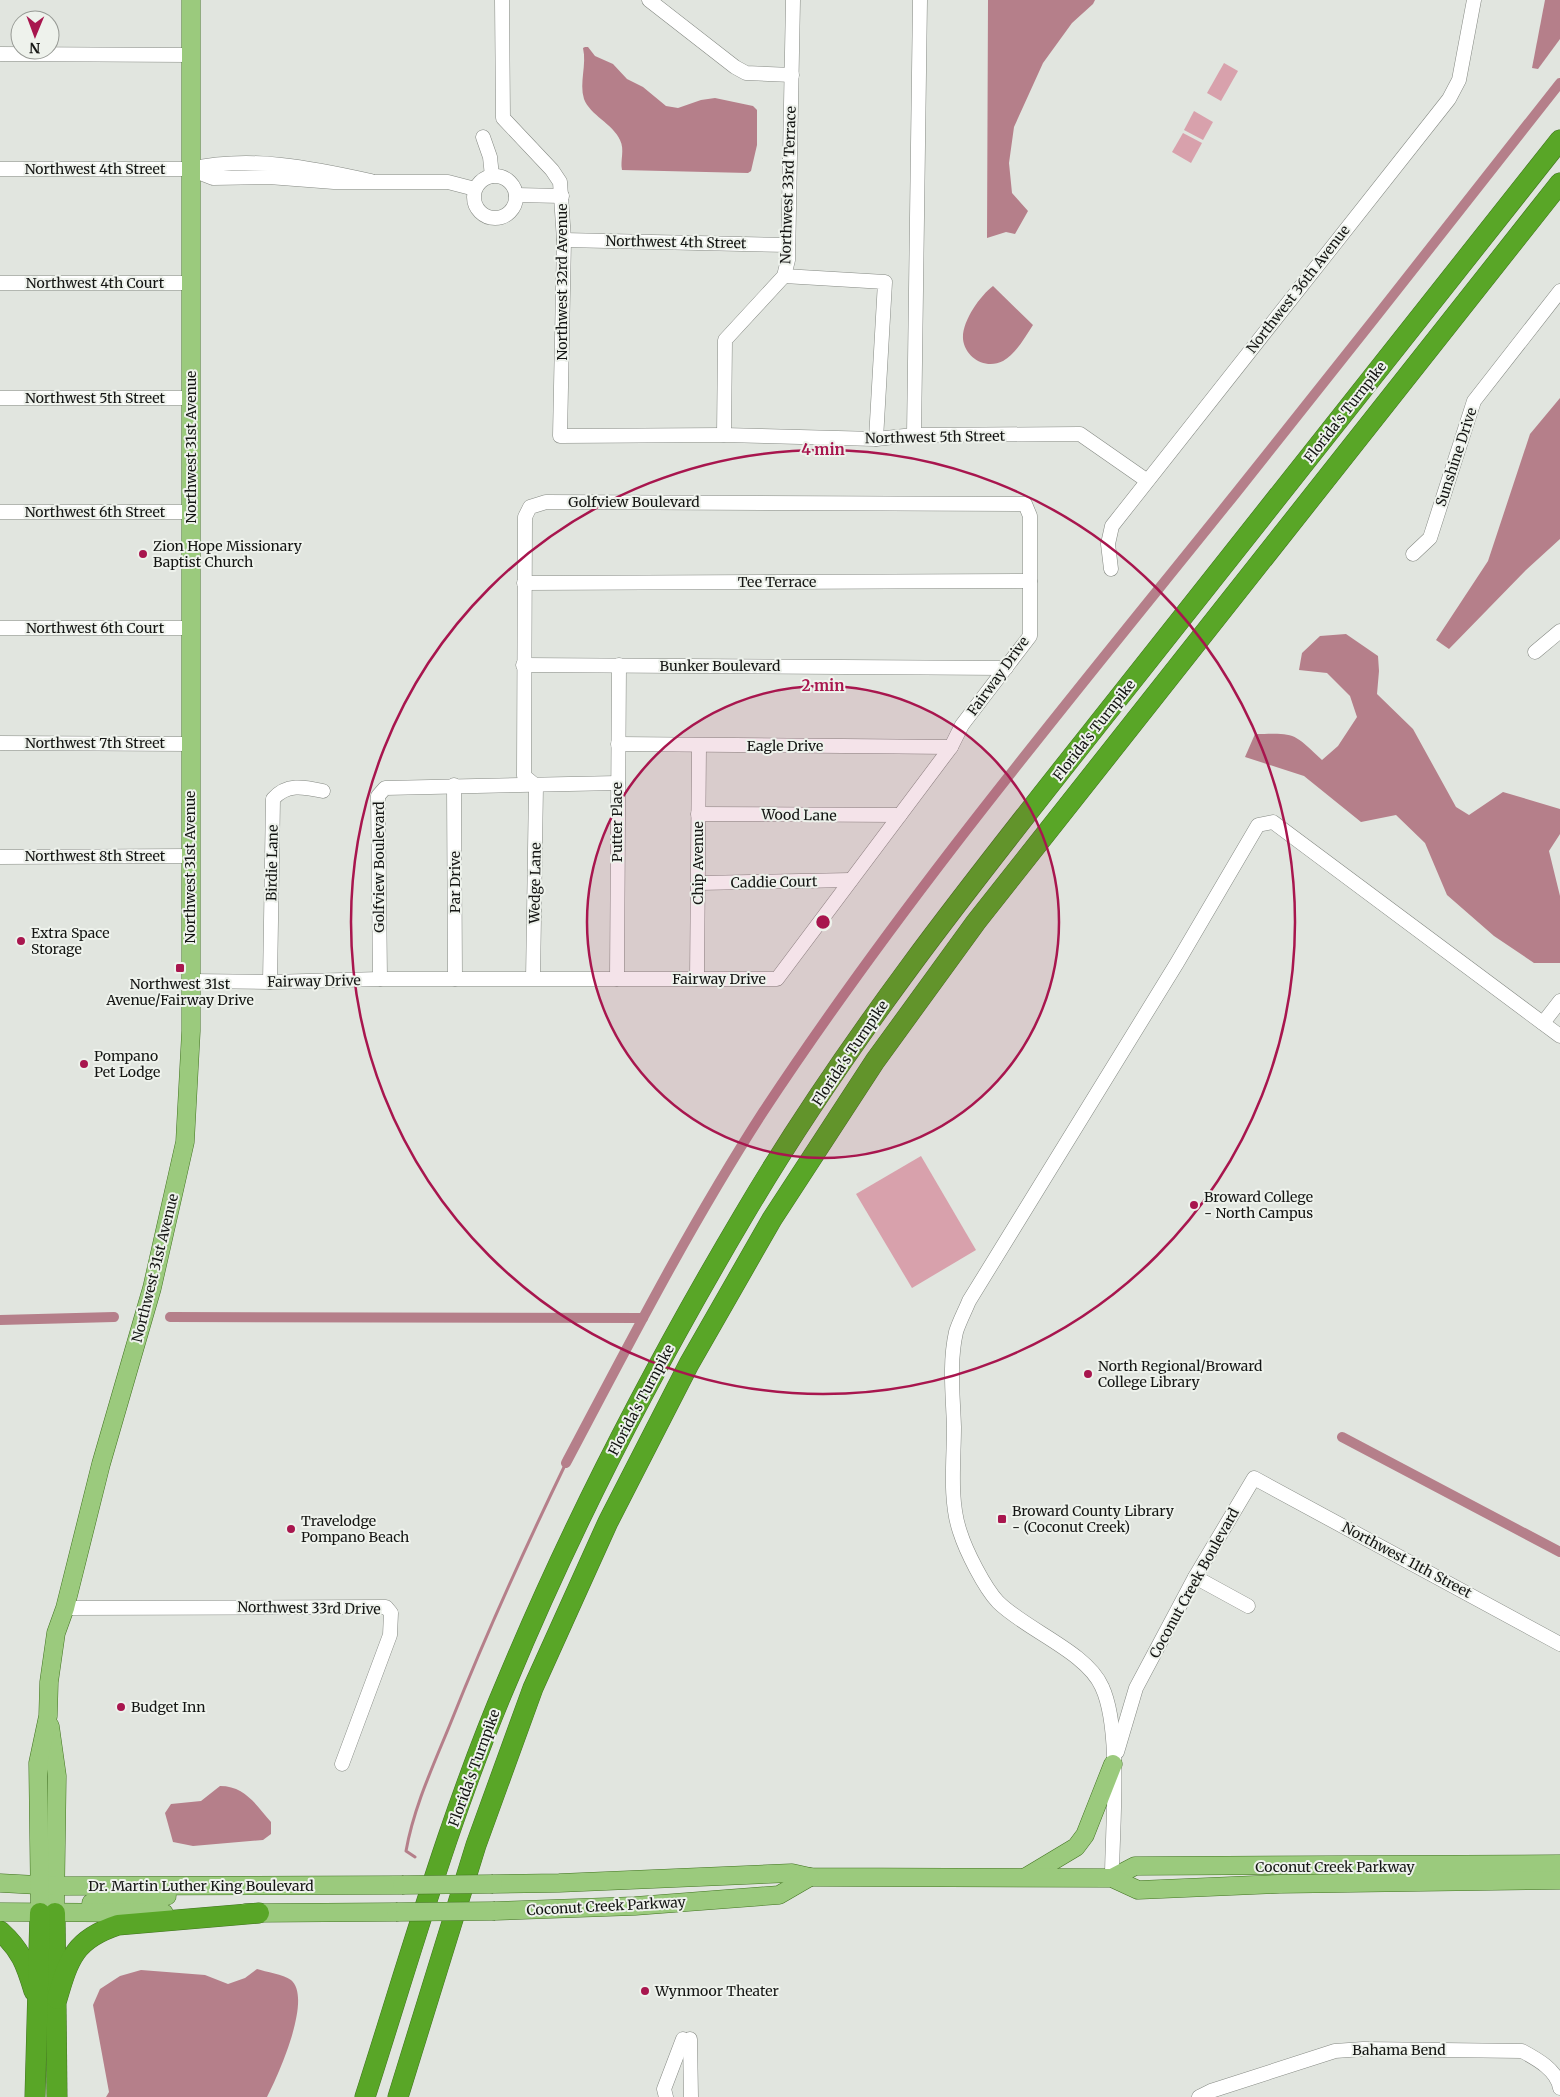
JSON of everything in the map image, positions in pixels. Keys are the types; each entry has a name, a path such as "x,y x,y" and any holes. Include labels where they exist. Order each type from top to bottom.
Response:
{"highway":[{"name":"Florida's Turnpike","path":"365,2097 448,1838 506,1682 582,1512 666,1350 747,1208 847,1054 952,909 1560,140"},
{"name":"Florida's Turnpike","path":"398,2097 476,1845 533,1688 608,1522 689,1364 772,1219 875,1062 976,922 1560,183"},
{"path":"48,1913 57,1999 57,2097"},
{"path":"34,2097 38,2008 48,1913"},
{"path":"57,1999 68,1964 81,1945 96,1932 118,1925 259,1913"},
{"path":"0,1931 16,1946 28,1971 38,2008"}],"main road":[{"name":"Northwest 31st Avenue","path":"48,1913 56,1886 57,1776 48,1716 49,1682 56,1633 66,1608 101,1464 152,1288 185,1142 190,1085 191,0"},
{"name":"Northwest 31st Avenue","path":"48,1716 38,1763 38,1885 48,1913"},
{"path":"1026,1877 1076,1847 1085,1835 1113,1764"},
{"name":"Coconut Creek Parkway","path":"1112,1878 1135,1866 1560,1864"},
{"path":"1332,1883 1351,1875 1447,1874 1464,1865"},
{"name":"Coconut Creek Parkway","path":"402,1885 559,1883 792,1873 810,1877 1112,1878 1138,1890 1332,1883 1560,1880"},
{"name":"Coconut Creek Parkway","path":"396,1912 635,1906 779,1895 810,1877"},
{"name":"Dr. Martin Luther King Boulevard","path":"0,1884 56,1886 402,1885"},
{"path":"48,1913 66,1905 208,1892 228,1886"},
{"name":"Dr. Martin Luther King Boulevard","path":"0,1912 396,1912"}],"street":[{"name":"Northwest 32rd Avenue","path":"502,0 503,118 552,170 560,182 562,196 564,240 560,436"},
{"path":"649,0 735,67 746,73 792,75"},
{"name":"Northwest 33rd Terrace","path":"724,435 725,340 784,276 788,245 793,0"},
{"path":"914,435 920,0"},
{"name":"Northwest 36th Avenue","path":"1111,569 1108,544 1112,526 1146,480 1449,98 1459,80 1474,0"},
{"path":"0,54 190,55"},
{"path":"483,137 490,157 492,176"},
{"name":"Northwest 4th Street","path":"0,168 190,169"},
{"path":"190,169 213,178 269,177 334,182 456,183 475,189"},
{"path":"492,176 505,179 510,183 516,195 509,212 496,218 489,218 477,209 473,196 479,182 492,176"},
{"path":"516,195 562,196"},
{"name":"Northwest 4th Street","path":"564,240 788,245"},
{"path":"784,276 885,282 876,439"},
{"name":"Northwest 4th Court","path":"0,283 190,283"},
{"name":"Sunshine Drive","path":"1413,554 1430,538 1474,402 1560,291"},
{"name":"Northwest 5th Street","path":"0,398 190,398"},
{"name":"Northwest 5th Street","path":"560,436 724,435 876,439 914,435 1080,434 1146,480"},
{"name":"Golfview Boulevard","path":"536,786 524,776 525,517 530,507 546,502 1025,504"},
{"name":"Fairway Drive","path":"190,981 777,979 951,747 962,725 1030,636 1030,516 1025,504"},
{"name":"Northwest 6th Street","path":"0,512 191,512"},
{"name":"Tee Terrace","path":"524,583 1030,581"},
{"name":"Northwest 6th Court","path":"0,628 191,628"},
{"path":"1535,652 1560,631"},
{"name":"Bunker Boulevard","path":"523,665 1006,668"},
{"name":"Putter Place","path":"617,979 619,665"},
{"name":"Northwest 7th Street","path":"0,743 190,744"},
{"name":"Eagle Drive","path":"618,744 951,747"},
{"name":"Chip Avenue","path":"697,979 699,746"},
{"name":"Golfview Boulevard","path":"380,979 378,796 384,788 618,783"},
{"name":"Par Drive","path":"454,786 455,979"},
{"name":"Wedge Lane","path":"533,979 536,786"},
{"name":"Birdie Lane","path":"270,982 273,799 279,792 289,788 324,791"},
{"name":"Wood Lane","path":"698,814 900,816"},
{"path":"1110,1707 1102,1685 1089,1666 1018,1619 997,1601 977,1568 960,1532 954,1503 953,1360 956,1332 969,1301 1177,963 1258,825 1273,822 1560,1036"},
{"name":"Northwest 8th Street","path":"0,857 190,856"},
{"name":"Caddie Court","path":"698,883 851,880"},
{"path":"1543,1023 1560,1001"},
{"name":"Coconut Creek Boulevard","path":"1113,1764 1136,1688 1196,1577 1254,1478"},
{"name":"Northwest 11th Street","path":"1254,1478 1560,1644"},
{"path":"1196,1577 1248,1606"},
{"name":"Northwest 33rd Drive","path":"66,1608 386,1608 391,1613 390,1635 342,1764"},
{"name":"Coconut Creek Boulevard","path":"1112,1878 1113,1764 1110,1707 1125,1700 1136,1688"},
{"path":"666,2097 664,2089 673,2065 687,2039 691,2097"},
{"name":"Bahama Bend","path":"1199,2097 1210,2091 1335,2051 1363,2048 1522,2051 1541,2061 1559,2083 1560,2088"},
{"path":"673,2065 691,2097"}],"shaded area":[{"path":"988,0 1095,0 1072,23 1043,63 1014,127 1009,163 1012,193 1028,211 1015,234 1006,232 987,238"},
{"path":"1545,0 1560,0 1560,39 1538,69 1532,68"},
{"path":"588,47 595,56 613,64 627,79 643,87 666,106 678,108 701,100 715,98 753,106 757,110 757,145 751,171 748,173 622,170 622,148 617,134 591,110 584,99 582,86 583,48"},
{"path":"1224,63 1238,71 1221,101 1207,93"},
{"path":"1194,111 1213,122 1203,140 1184,130"},
{"path":"1183,133 1202,143 1191,163 1172,152"},
{"path":"993,286 1033,325 1020,345 1008,358 990,364 983,363 972,357 965,346 963,332 973,310"},
{"path":"1560,398 1560,539 1526,570 1449,649 1436,640 1488,561 1530,434"},
{"path":"1346,634 1378,656 1377,694 1413,729 1456,807 1469,815 1503,792 1560,809 1560,834 1549,851 1560,896 1560,963 1534,963 1494,936 1447,895 1425,843 1396,815 1361,822 1304,776 1245,757 1255,734 1286,734 1293,736 1299,739 1322,760 1338,746 1357,717 1350,696 1327,673 1299,670 1302,653 1320,636"},
{"path":"921,1156 976,1250 912,1288 856,1194"},
{"path":"220,1786 236,1789 255,1803 271,1822 271,1834 263,1840 193,1846 173,1842 165,1813 171,1804 201,1801"},
{"path":"257,1969 288,1978 297,1989 296,2019 291,2037 267,2097 106,2097 109,2092 93,2005 100,1989 120,1976 141,1970 205,1975 228,1984 245,1978"}],"waterway":[{"path":"566,1463 661,1285 710,1198 763,1112 874,952 992,797 1277,442 1560,83"},
{"path":"0,1320 114,1317"},
{"path":"170,1317 643,1318"},
{"path":"1342,1437 1560,1552"},
{"path":"415,1857 406,1851 425,1785 492,1624 566,1463"}],"place":[{"name":"Zion Hope Missionary Baptist Church","path":"143,554"},
{"name":"Extra Space Storage","path":"21,941"},
{"name":"Northwest 31st Avenue/Fairway Drive","path":"180,968"},
{"name":"Pompano Pet Lodge","path":"84,1064"},
{"name":"Broward College - North Campus","path":"1194,1205"},
{"name":"North Regional/Broward College Library","path":"1088,1374"},
{"name":"Broward County Library - (Coconut Creek)","path":"1002,1519"},
{"name":"Travelodge Pompano Beach","path":"291,1529"},
{"name":"Budget Inn","path":"121,1707"},
{"name":"Wynmoor Theater","path":"645,1991"}]}
